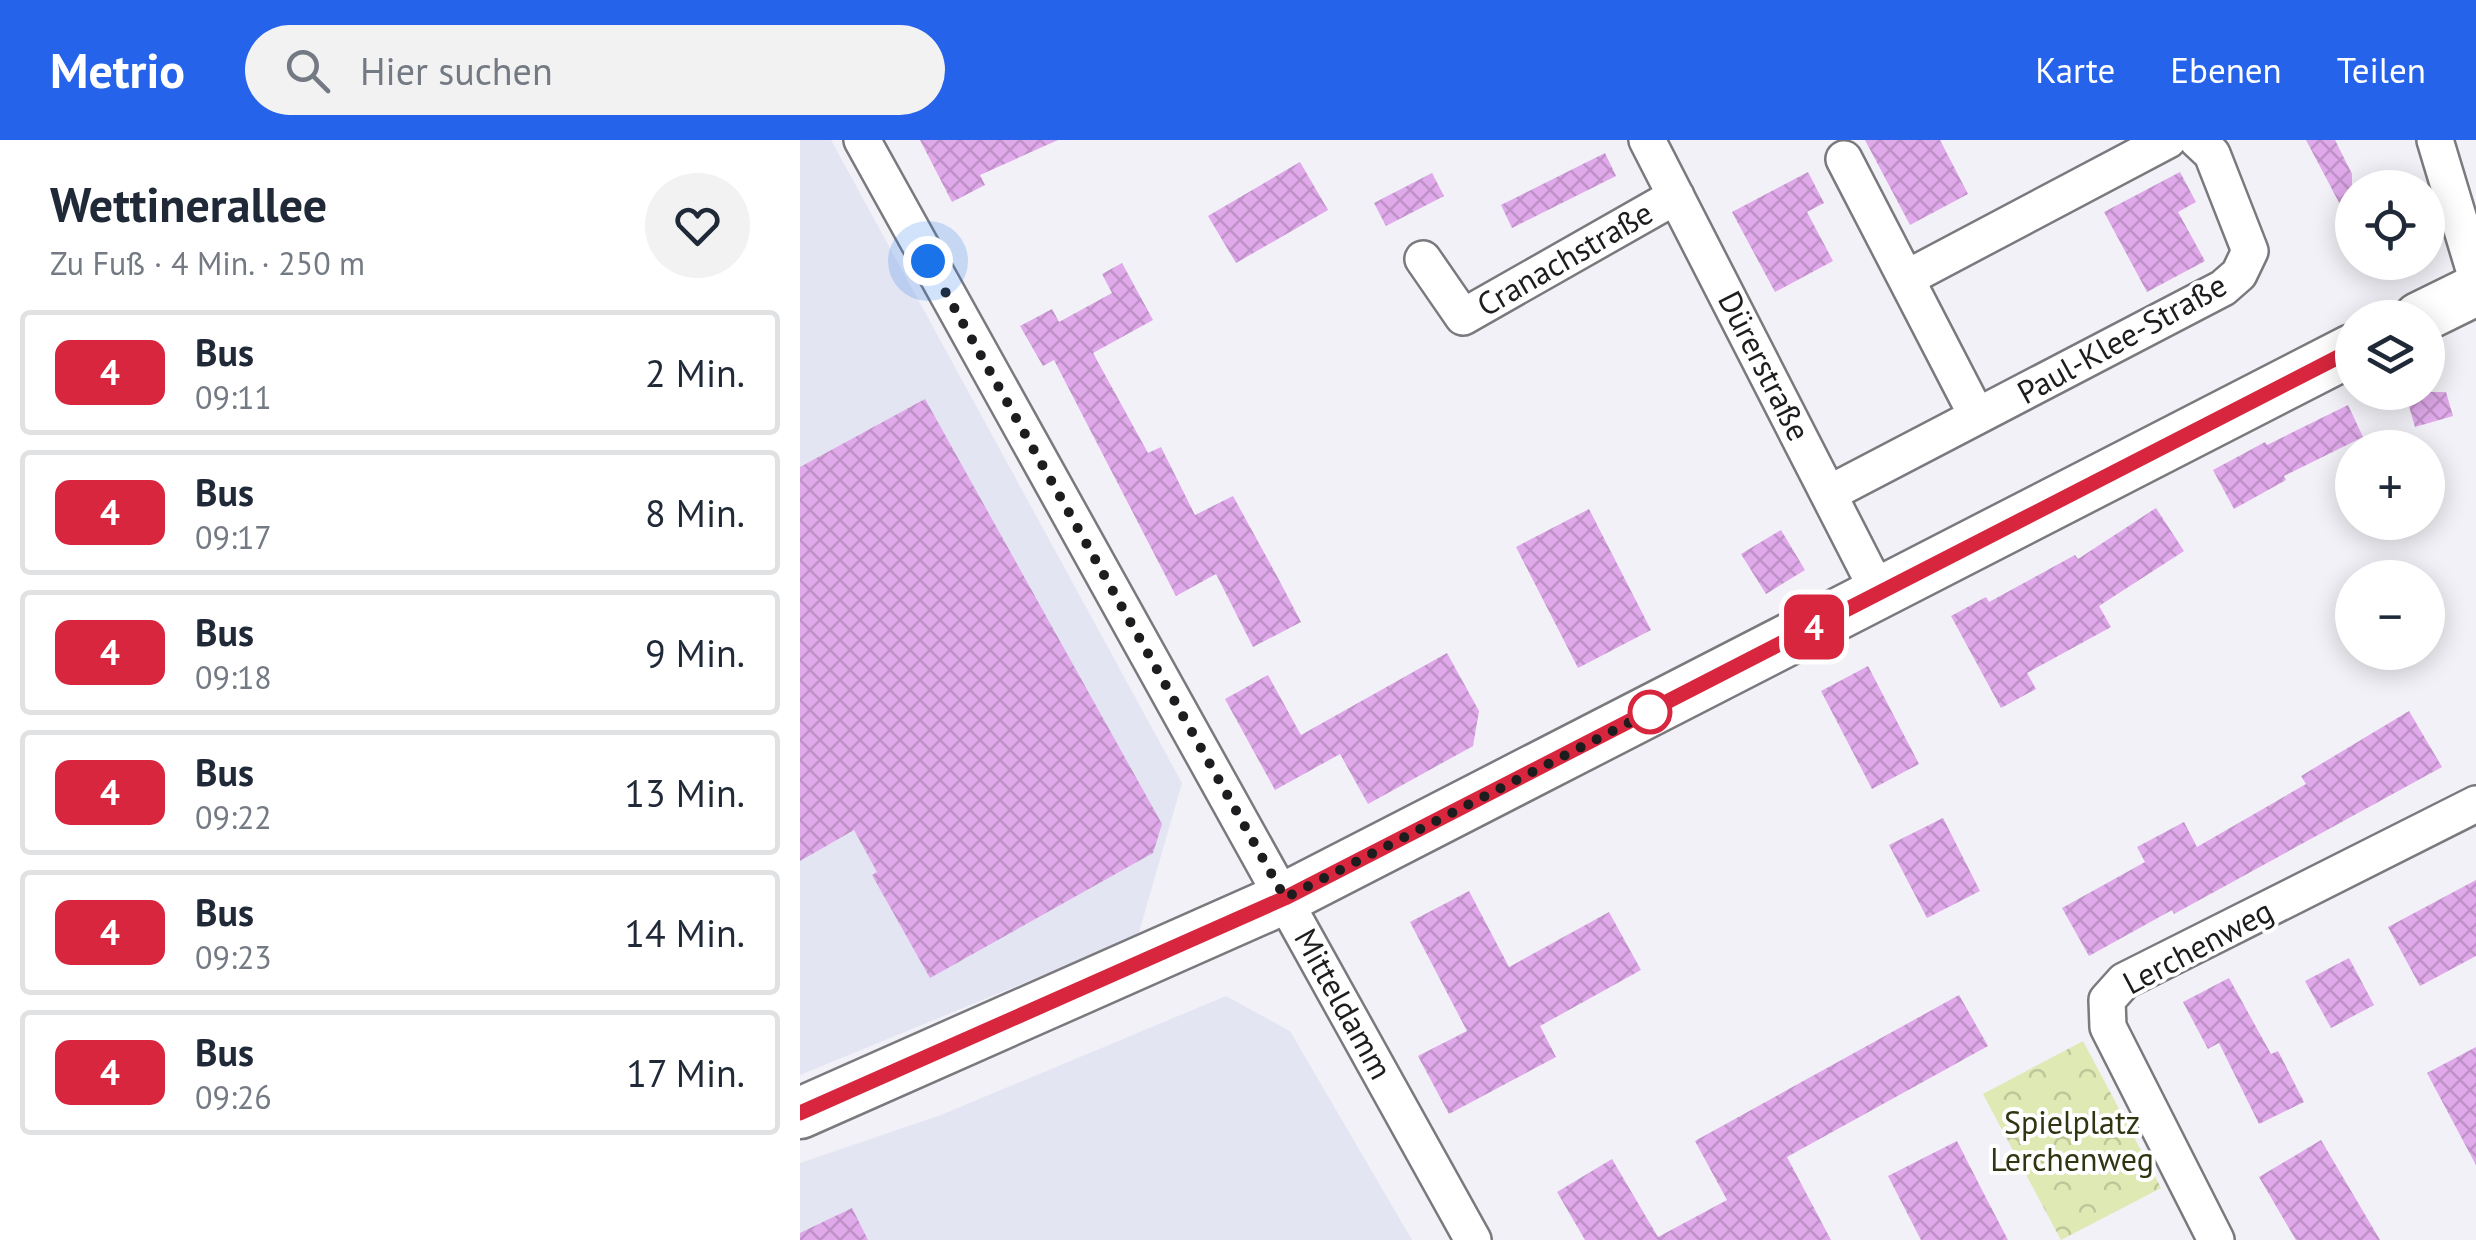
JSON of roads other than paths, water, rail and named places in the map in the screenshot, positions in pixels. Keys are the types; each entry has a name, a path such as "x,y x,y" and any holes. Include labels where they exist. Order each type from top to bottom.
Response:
{"street":[{"name":"Mitteldamm","path":"862,140 1473,1240"},
{"name":"Dürerstraße","path":"1647,140 1879,593"},
{"path":"1907,278 2168,140"},
{"name":"Paul-Klee-Straße","path":"1830,494 2224,288 2240,274 2250,252 2212,154 2197,140"},
{"path":"2435,140 2476,276"},
{"name":"Paul-Klee-Straße","path":"1844,160 1977,416"},
{"name":"Cranachstraße","path":"1423,259 1463,317 1676,196"},
{"path":"2445,305 2476,290"},
{"path":"800,1113 1285,898 2335,359"},
{"name":"Lerchenweg","path":"2216,1240 2108,1027 2107,1000 2124,982 2476,804"}],"park label":[{"name":"Spielplatz Lerchenweg","path":"2072,1142"}]}
